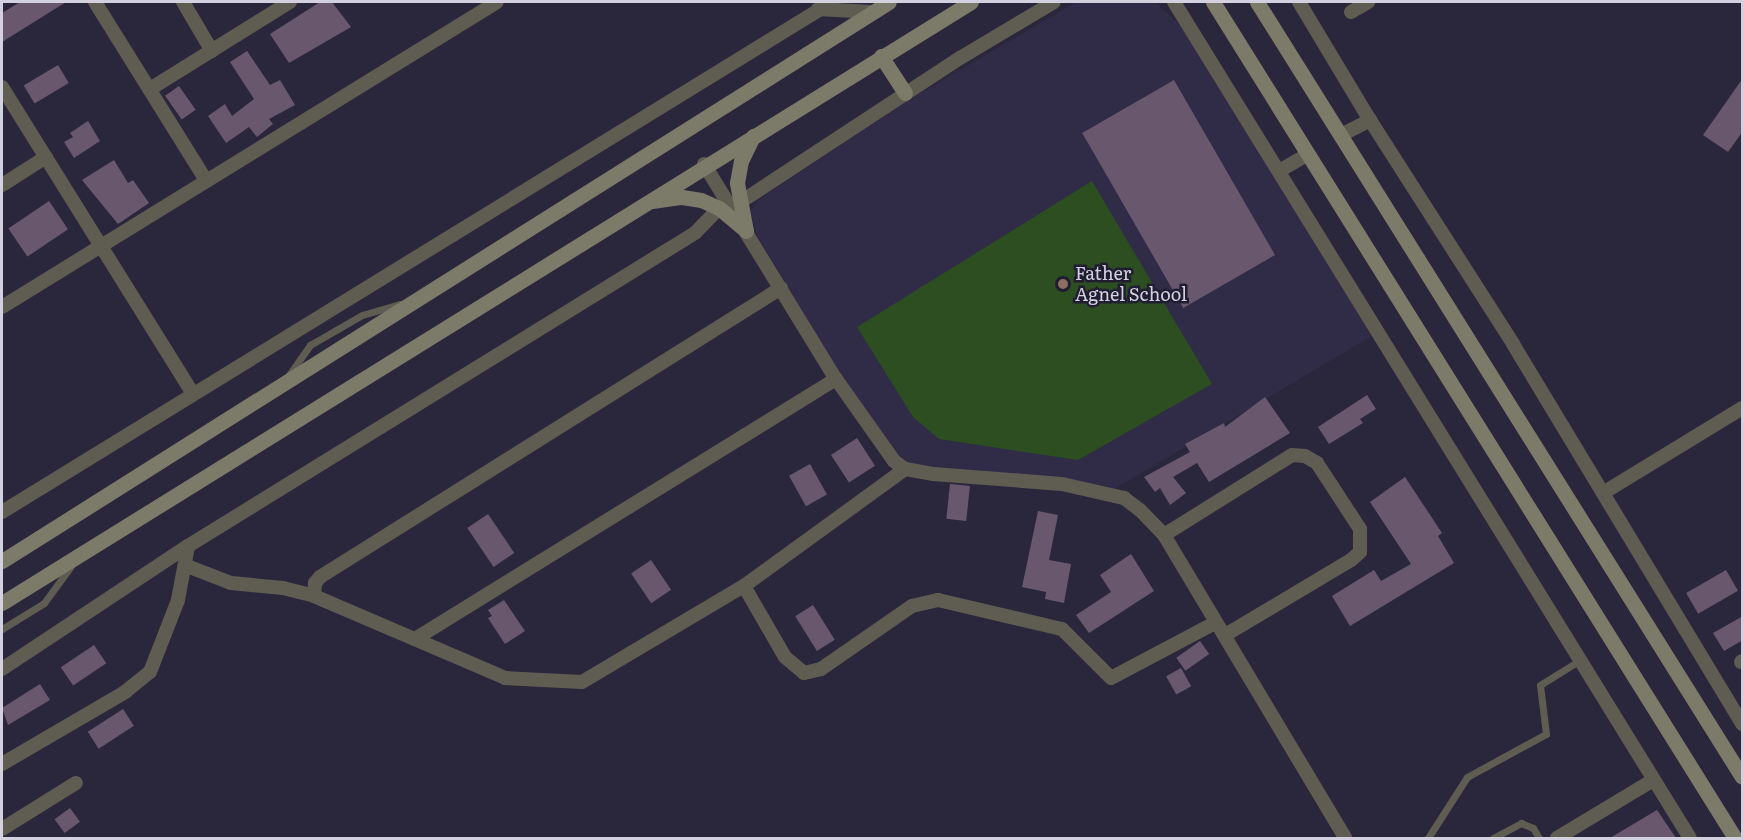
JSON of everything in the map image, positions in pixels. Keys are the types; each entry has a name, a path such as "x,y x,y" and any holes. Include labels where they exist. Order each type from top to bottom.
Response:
{"street":[{"path":"95,2 207,180"},
{"path":"183,2 212,51"},
{"path":"150,90 290,2"},
{"path":"2,307 497,2"},
{"path":"2,512 192,392 832,2"},
{"path":"2,561 889,2"},
{"path":"2,603 704,164 970,2"},
{"path":"739,203 905,93 1054,2"},
{"path":"1174,2 1690,838"},
{"path":"1213,2 1735,838"},
{"path":"1257,2 1743,777"},
{"path":"1299,2 1743,724"},
{"path":"1351,12 1368,2"},
{"path":"818,9 872,12"},
{"path":"881,56 905,93"},
{"path":"2,87 192,392"},
{"path":"1341,135 1370,120"},
{"path":"746,231 739,203 741,160 750,138 765,127"},
{"path":"1279,171 1308,154"},
{"path":"2,185 46,157"},
{"path":"704,164 836,379 881,445 905,469 1062,484 1124,498 1164,535 1346,838"},
{"path":"642,203 682,197 719,208 746,231"},
{"path":"2,669 188,546 688,237 719,208"},
{"path":"314,596 315,583 320,577 781,288"},
{"path":"416,639 836,379"},
{"path":"1603,493 1743,408"},
{"path":"1164,535 1292,455 1305,456 1317,462 1360,529 1360,552 1351,560 1225,635"},
{"path":"187,566 231,583 283,588 314,596 505,678 582,682 744,586 905,469"},
{"path":"2,764 115,698 150,672 175,610 187,566 188,546"},
{"path":"744,586 785,657 804,673 821,669 912,606 938,600 1062,629 1111,678 1215,623"},
{"path":"1557,838 1653,780"},
{"path":"2,830 76,783"}],"lane":[{"path":"2,629 44,603 80,554"},
{"path":"1428,838 1467,777 1546,734 1540,685 1580,660"},
{"path":"1493,838 1521,823 1533,828 1539,838"}],"shaded area":[{"name":"Father Agnel School","path":"1076,2 1155,2 1185,29 1372,336 1111,491 910,464 894,450 861,405 815,333 757,235 750,212 758,200 909,100"}],"green space":[{"path":"1092,181 1212,384 1078,460 939,439 913,417 857,327"}],"building":[{"path":"20,2 66,2 2,42 2,13"},
{"path":"320,2 332,2 351,27 289,63 270,34"},
{"path":"247,51 270,85 280,80 295,105 269,119 273,124 257,137 249,127 226,143 208,116 225,104 232,116 254,99 230,62"},
{"path":"58,65 69,83 35,104 24,86"},
{"path":"1743,78 1743,131 1728,152 1703,135"},
{"path":"1174,80 1275,255 1183,308 1082,133"},
{"path":"179,86 196,110 182,120 165,96"},
{"path":"88,121 100,141 74,158 64,142 73,137 70,133"},
{"path":"114,160 128,183 133,180 149,203 118,224 82,180"},
{"path":"49,201 68,229 27,257 8,228"},
{"path":"1367,395 1376,409 1360,419 1363,423 1329,444 1318,427"},
{"path":"1265,397 1290,433 1209,482 1197,463 1173,477 1186,493 1170,505 1160,488 1155,492 1144,477 1190,452 1185,444 1224,423 1225,427"},
{"path":"857,438 875,466 849,483 831,455"},
{"path":"810,464 827,495 806,506 789,476"},
{"path":"1405,477 1442,533 1438,536 1454,563 1350,626 1332,596 1374,570 1381,581 1411,564 1370,502"},
{"path":"950,484 970,486 966,521 946,519"},
{"path":"1038,511 1058,515 1049,560 1071,564 1064,603 1045,599 1046,592 1022,587"},
{"path":"488,514 514,553 494,567 467,528"},
{"path":"1131,554 1154,591 1089,633 1076,615 1111,592 1100,575"},
{"path":"651,560 671,590 651,603 631,573"},
{"path":"1726,570 1738,591 1698,614 1686,593"},
{"path":"504,600 525,631 505,644 488,618 492,616 488,610"},
{"path":"813,605 835,640 817,651 795,616"},
{"path":"1743,616 1743,640 1724,651 1713,633"},
{"path":"1200,641 1209,654 1185,671 1176,658"},
{"path":"94,645 106,663 73,686 61,667"},
{"path":"1181,668 1191,686 1176,695 1166,676"},
{"path":"40,684 50,700 8,725 2,708"},
{"path":"123,709 134,726 99,749 88,732"},
{"path":"70,808 80,822 65,833 55,819"},
{"path":"1657,810 1676,838 1610,838"}],"place":[{"name":"Father Agnel School","path":"1063,284"}]}
